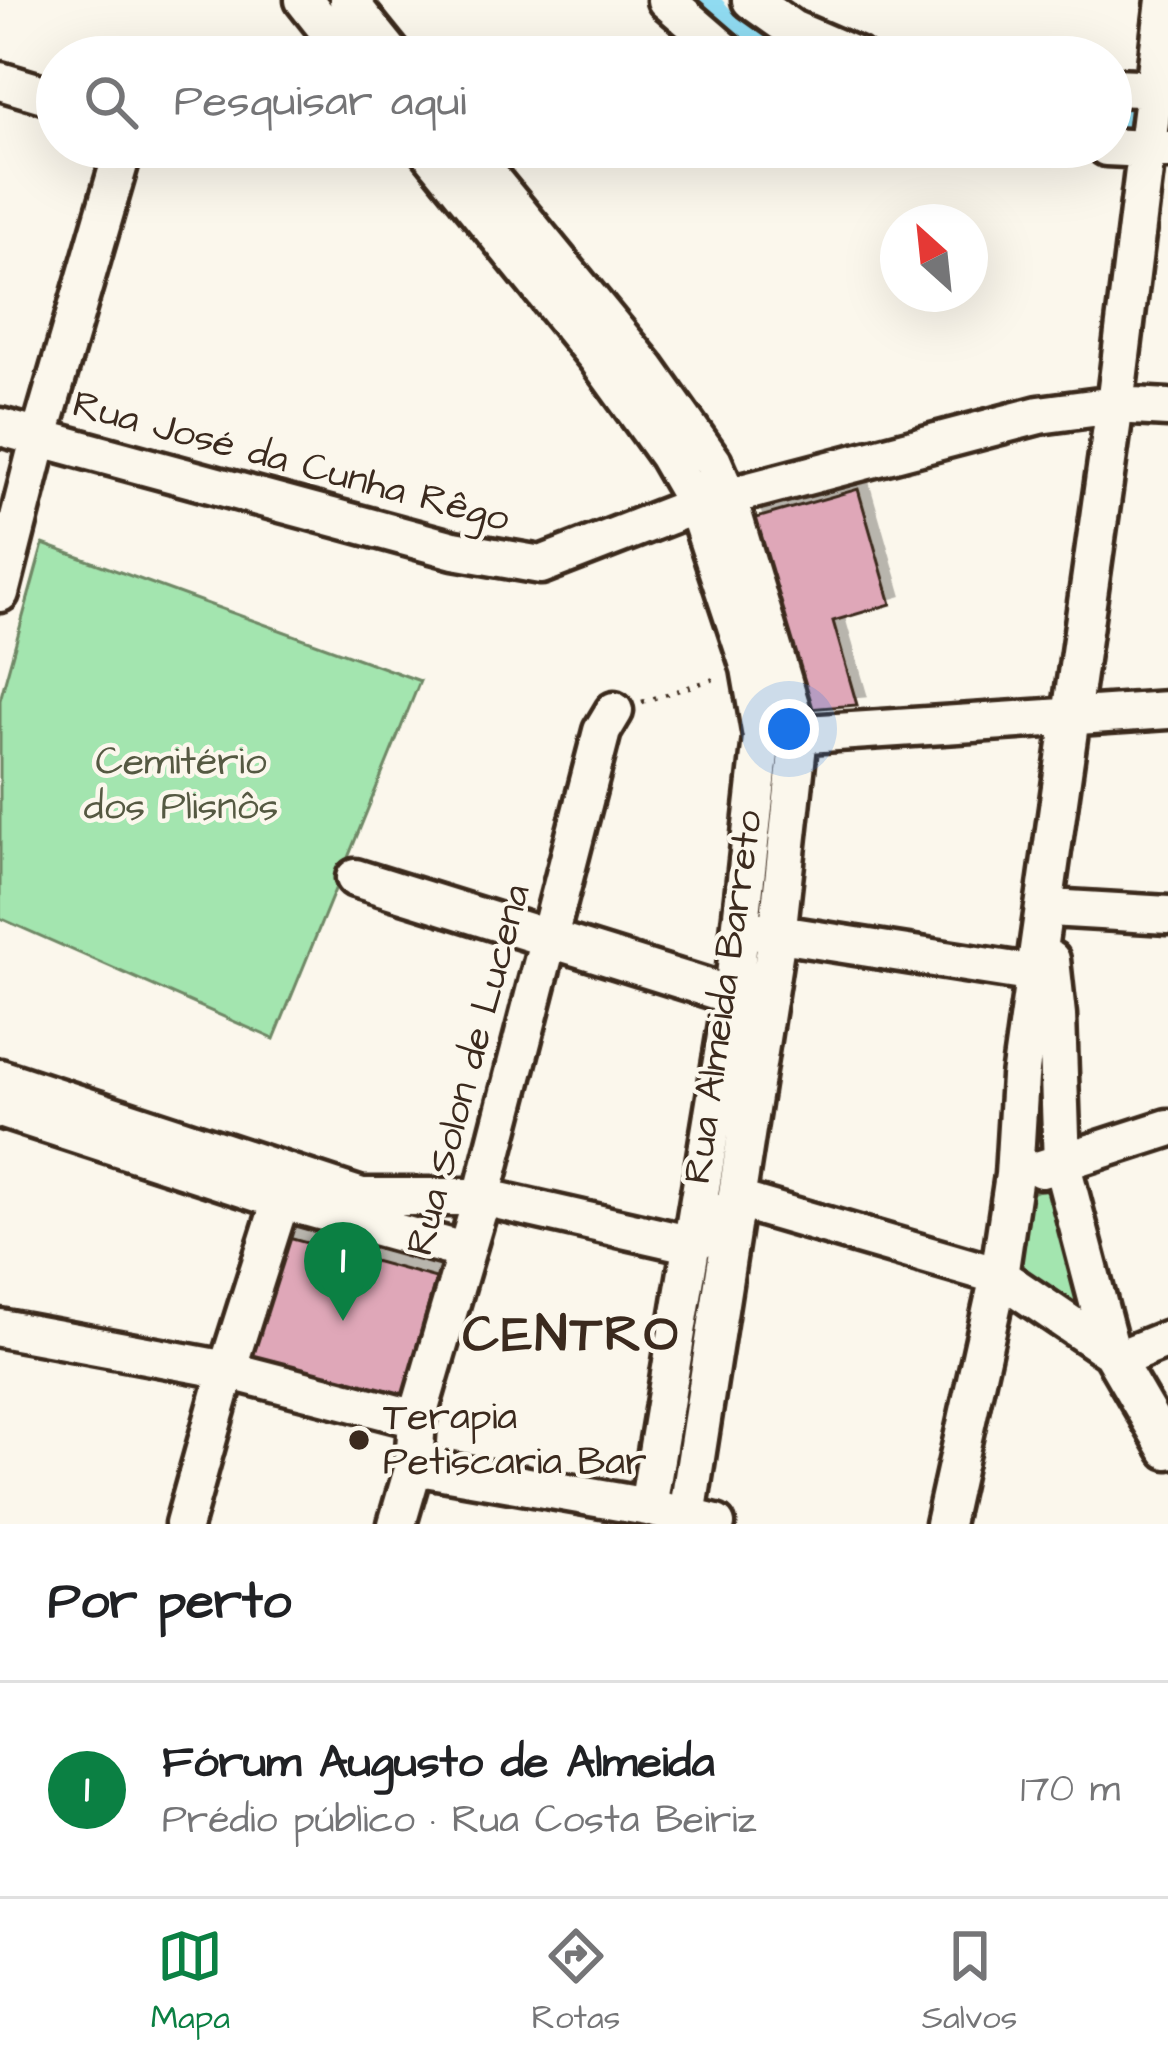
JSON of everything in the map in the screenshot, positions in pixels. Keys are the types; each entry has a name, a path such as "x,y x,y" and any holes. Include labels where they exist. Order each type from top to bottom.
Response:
{"street":[{"path":"304,0 332,36"},
{"path":"348,0 377,36"},
{"path":"667,0 708,36"},
{"path":"751,0 809,36"},
{"path":"944,1524 999,1276 1014,1174 1020,1077 1050,897 1154,147 1165,0"},
{"path":"0,81 36,92"},
{"path":"0,593 118,168"},
{"path":"448,168 502,219"},
{"path":"476,168 502,219 597,358 667,455 712,501"},
{"name":"Rua José da Cunha Rêgo","path":"0,427 528,566 712,501 1039,415 1115,405 1168,408"},
{"name":"Rua Almeida Barreto","path":"675,1517 738,1200 749,1001 740,926 762,737 712,501"},
{"name":"Rua Almeida Barreto","path":"675,1517 693,1245 749,1001 777,935 799,735 712,501"},
{"path":"762,737 1168,710"},
{"name":"Rua Solon de Lucena","path":"397,1524 414,1466 417,1419 482,1197 602,731 614,711"},
{"path":"355,878 749,1001"},
{"path":"1050,897 1168,915"},
{"path":"1050,897 1062,1165 1114,1356 1168,1450"},
{"path":"740,926 1035,974"},
{"path":"0,1078 464,1251"},
{"path":"0,1108 286,1186 362,1197 482,1197 693,1245 738,1200 999,1276 1114,1356"},
{"path":"1014,1174 1062,1165 1168,1128"},
{"path":"184,1524 286,1186"},
{"path":"0,1328 227,1370 417,1419"},
{"path":"1114,1356 1168,1339"},
{"path":"414,1466 675,1517"}],"path":[{"path":"614,711 750,668"}],"green space":[{"name":"Cemitério dos Plisnôs","path":"43,544 420,681 274,1039 0,918 0,700"},
{"path":"1048,1186 1058,1191 1093,1330 1024,1281 1018,1267 1027,1195"}],"building":[{"path":"858,489 891,604 833,621 857,705 808,709 753,519"},
{"path":"285,1237 436,1278 399,1412 250,1365"}],"waterway":[{"path":"702,0 740,36"},
{"path":"1132,119 1168,119"}],"place":[{"name":"Fórum Augusto de Almeida","path":"343,1321"},
{"name":"Terapia Petiscaria Bar","path":"359,1440"}],"district":[{"name":"CENTRO","path":"572,1335"}]}
